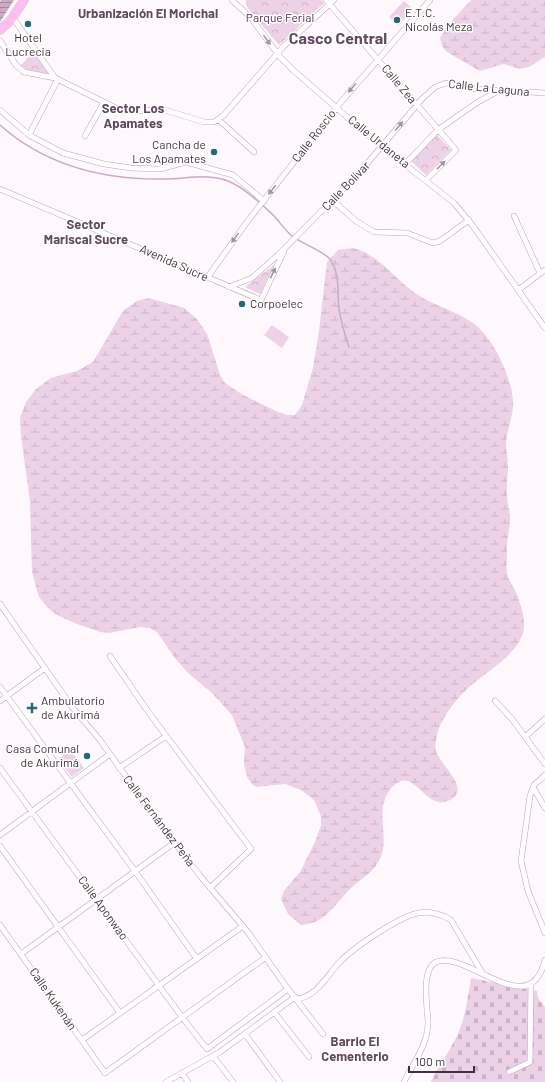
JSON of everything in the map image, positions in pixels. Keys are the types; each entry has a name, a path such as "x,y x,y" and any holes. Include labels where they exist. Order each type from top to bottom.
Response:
{"highway":[{"path":"0,30 13,18 24,0"}],"street":[{"name":"Calle Urdaneta","path":"233,0 251,18 278,54 336,108 454,202 469,220 545,328"},
{"path":"0,41 16,65 24,72 57,79 122,111 156,109 174,112 210,123 219,120 278,54 328,2 334,0"},
{"name":"Calle Roscio","path":"207,278 336,108 430,0"},
{"name":"Calle Zea","path":"328,2 456,150 426,180"},
{"path":"13,18 57,79"},
{"path":"30,135 57,79"},
{"name":"Calle La Laguna","path":"417,105 430,90 441,83 499,91 545,93"},
{"path":"405,164 438,129 478,102 499,91"},
{"path":"85,136 104,102"},
{"name":"Calle Bolívar","path":"229,287 252,278 286,246 362,171 417,105"},
{"path":"0,110 30,135 63,153 114,166 156,170 164,169 183,162 225,172 241,180 262,204"},
{"path":"219,120 254,152"},
{"name":"Avenida Sucre","path":"0,189 260,300"},
{"path":"332,200 356,221 374,232 406,233 433,243 440,241 469,220"},
{"path":"514,216 542,272 518,290"},
{"name":"Calle Bolívar","path":"260,300 286,246"},
{"name":"Calle Fernández Peña","path":"0,604 45,668 110,754 174,843 243,926 266,956 288,989 323,1034"},
{"path":"110,656 166,736 251,849 210,888"},
{"path":"0,701 45,668"},
{"path":"0,687 135,871 197,959"},
{"path":"495,701 512,719 545,764"},
{"path":"525,736 545,719"},
{"path":"119,768 166,736"},
{"path":"0,835 110,754"},
{"name":"Calle Aponwao","path":"0,768 97,898 159,986 207,1049 288,989"},
{"path":"545,775 533,787 525,823 521,861 528,891 545,933"},
{"path":"533,787 545,808"},
{"path":"21,954 174,843"},
{"path":"0,846 120,1013"},
{"path":"166,1082 213,1056 295,998 305,997 314,990 343,958 369,939 417,913 443,915 451,920 483,974"},
{"name":"Calle Kukenán","path":"0,925 105,1073 182,1017"},
{"path":"82,1040 243,926"},
{"path":"182,1017 266,956"},
{"path":"404,1082 424,1043 428,1031 427,982 431,967 436,962 446,962 483,974 496,980 525,985 531,983 539,975 545,960"},
{"path":"509,1072 530,1062 531,983"},
{"path":"274,1012 310,1057"},
{"path":"245,1034 280,1082"},
{"path":"213,1056 234,1082"},
{"path":"182,1073 188,1082"}],"green space":[{"name":"Parque Ferial","path":"245,0 321,0 324,3 279,45 249,10"},
{"path":"471,0 545,0 545,57 529,67 520,69 504,64 480,71 447,52 442,46 440,38 449,24"},
{"path":"404,1 413,9 398,26 389,17"},
{"path":"34,52 48,72 47,73 31,72 20,66"},
{"path":"437,135 451,150 426,175 411,161"},
{"path":"353,248 372,257 421,297 457,314 478,327 491,343 503,364 513,398 512,416 506,443 508,467 507,498 510,519 507,546 507,571 508,577 515,590 521,607 524,618 524,630 513,651 462,694 454,703 441,723 435,748 438,756 457,785 458,790 456,795 448,801 436,801 429,798 411,783 405,781 398,783 390,790 383,805 382,813 384,838 382,854 376,866 348,891 322,918 309,924 301,925 288,914 281,899 284,891 300,872 315,842 321,825 321,816 314,800 301,790 285,784 256,787 252,784 247,777 244,764 245,747 232,715 212,693 188,673 174,657 157,632 149,628 140,627 109,633 100,632 59,616 50,610 39,597 32,572 30,501 20,418 26,402 36,389 51,378 77,371 93,362 123,311 137,301 149,298 184,308 197,319 207,334 220,375 225,383 243,395 276,411 287,415 295,415 302,405 313,368 327,262 338,250"},
{"path":"274,265 260,294 245,287"},
{"path":"272,325 289,337 282,348 264,335"},
{"path":"70,749 84,768 72,777 58,759"},
{"path":"471,978 537,991 538,998 545,1007 545,1082 431,1082 453,1044 462,1024"}],"shaded area":[{"path":"1,0 14,0 0,22 0,2"}],"waterway":[{"path":"0,125 37,151 77,168 120,177 143,179 213,177 234,184 266,208 292,236 320,251 332,262 335,267 337,279 340,314 349,347"}],"place":[{"name":"E.T.C. Nicolás Meza","path":"397,20"},
{"name":"Hotel Lucrecia","path":"28,24"},
{"name":"Cancha de Los Apamates","path":"214,152"},
{"name":"Corpoelec","path":"242,304"},
{"name":"Ambulatorio de Akurimá","path":"32,708"},
{"name":"Casa Comunal de Akurimá","path":"87,756"}],"district":[{"name":"Urbanización El Morichal","path":"148,13"},
{"name":"Casco Central","path":"338,38"},
{"name":"Sector Los Apamates","path":"133,116"},
{"name":"Sector Mariscal Sucre","path":"86,232"},
{"name":"Barrio El Cementerio","path":"355,1048"}]}
